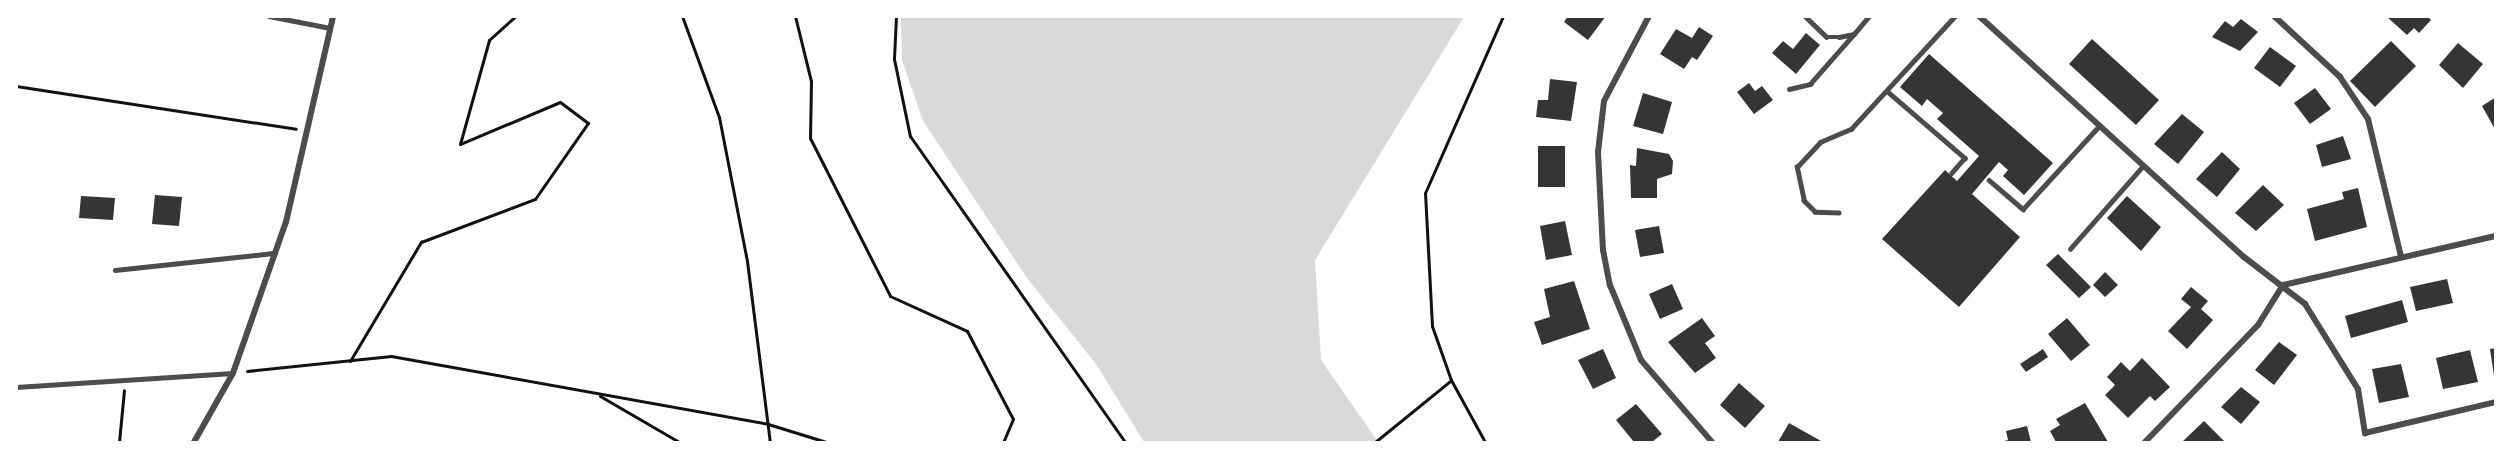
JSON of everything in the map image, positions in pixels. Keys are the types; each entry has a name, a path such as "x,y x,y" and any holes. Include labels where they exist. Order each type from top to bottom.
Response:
{"street":[{"path":"194,442 233,373 275,253 333,16"},
{"path":"1649,16 1604,101 1598,152 1603,250 1610,285 1641,360 1712,442"},
{"path":"1979,16 2244,257 2306,304 2352,379 2365,434 2496,402"},
{"path":"2274,16 2340,77 2368,119 2401,256"},
{"path":"2145,442 2258,325 2283,285 2401,256 2496,236"}],"lane":[{"path":"269,16 330,28"},
{"path":"1805,16 1827,37 1854,34"},
{"path":"1839,213 1815,212 1804,201 1797,167 1820,142 1851,129 1955,16"},
{"path":"1788,90 1810,84 1866,17"},
{"path":"1887,91 1965,158 1952,173"},
{"path":"1989,180 2023,209 2099,126"},
{"path":"2070,249 2144,166"},
{"path":"115,270 275,253"},
{"path":"16,387 233,373"}],"path":[{"path":"350,361 421,242 535,199 588,123 560,102 460,144 489,40 516,16"},
{"path":"682,16 719,117 747,261 770,442"},
{"path":"795,16 811,81 810,138 890,296 967,332 1014,419 1003,442"},
{"path":"896,16 894,59 910,136 1125,442"},
{"path":"1485,442 1451,380 1432,326 1425,193 1503,16"},
{"path":"16,86 305,130"},
{"path":"233,373 391,356 768,424 826,442"},
{"path":"119,442 128,380"},
{"path":"1375,442 1451,380"},
{"path":"599,395 679,442"}],"shaded area":[{"path":"901,17 1464,17 1315,260 1321,360 1378,442 1144,442 1096,364 1027,278 923,121 902,60"}],"building":[{"path":"1568,16 1606,16 1588,40 1564,22"},
{"path":"2386,16 2427,16 2431,20 2419,33 2414,28 2407,35"},
{"path":"2241,19 2258,32 2240,51 2212,37 2225,21 2233,27"},
{"path":"1699,27 1713,36 1697,60 1692,57 1684,69 1660,54 1676,29 1692,38"},
{"path":"1806,33 1820,45 1796,74 1772,53 1783,41 1793,49"},
{"path":"2092,39 2159,100 2136,125 2069,64"},
{"path":"2391,41 2416,66 2375,107 2350,81"},
{"path":"2458,43 2483,64 2463,88 2439,65"},
{"path":"2270,47 2296,66 2280,87 2254,68"},
{"path":"1929,54 2053,163 2024,195 2003,176 2008,170 1999,162 1972,194 2020,237 1959,307 1882,239 1945,170 1957,181 1979,156 1937,119 1943,113 1927,99 1922,106 1900,87"},
{"path":"1550,79 1577,82 1571,121 1536,117 1538,100 1548,100"},
{"path":"1749,83 1755,91 1762,86 1773,100 1754,114 1737,92"},
{"path":"2315,88 2331,109 2310,124 2294,103"},
{"path":"1643,93 1672,102 1663,134 1633,126"},
{"path":"2496,97 2496,131 2482,106"},
{"path":"2182,114 2204,132 2178,164 2154,144"},
{"path":"2343,136 2351,159 2322,167 2316,145"},
{"path":"1538,146 1565,146 1565,187 1538,187"},
{"path":"1637,148 1669,154 1673,161 1672,174 1657,179 1657,198 1631,198 1630,165 1636,166"},
{"path":"2222,152 2240,169 2217,197 2196,179"},
{"path":"2263,185 2284,205 2256,231 2235,213"},
{"path":"2358,188 2367,227 2315,241 2307,209 2344,199 2342,192"},
{"path":"155,195 182,197 179,226 152,224"},
{"path":"81,196 115,198 113,220 79,218"},
{"path":"2127,196 2161,227 2141,251 2107,218"},
{"path":"1565,221 1572,255 1546,260 1540,226"},
{"path":"1659,226 1664,253 1640,257 1635,230"},
{"path":"2058,254 2091,287 2079,298 2046,265"},
{"path":"2105,272 2118,285 2105,297 2093,285"},
{"path":"2447,279 2453,303 2416,311 2410,287"},
{"path":"1574,281 1590,329 1542,345 1534,322 1550,317 1544,289"},
{"path":"1672,284 1683,309 1660,319 1649,294"},
{"path":"2191,287 2208,301 2201,309 2213,320 2187,349 2168,331 2191,307 2181,299"},
{"path":"2402,300 2408,322 2351,338 2345,316"},
{"path":"1702,318 1715,336 1705,343 1716,358 1695,373 1668,342"},
{"path":"2067,318 2090,345 2071,361 2048,334"},
{"path":"2279,342 2297,355 2274,385 2255,370"},
{"path":"2496,348 2496,376 2494,376 2490,349"},
{"path":"1603,349 1616,378 1593,389 1578,360"},
{"path":"2043,349 2048,357 2026,372 2020,364"},
{"path":"2470,350 2478,382 2443,389 2436,358"},
{"path":"2142,358 2170,387 2155,401 2150,396 2128,418 2105,395 2115,385 2107,377 2121,362 2130,371"},
{"path":"2401,364 2409,397 2379,403 2372,369"},
{"path":"1739,383 1765,406 1745,428 1720,405"},
{"path":"2241,387 2260,402 2241,424 2221,407"},
{"path":"2085,403 2108,442 2056,442 2050,431 2060,425 2056,419"},
{"path":"1636,404 1662,434 1652,442 1634,442 1616,420"},
{"path":"2204,421 2225,442 2182,442"},
{"path":"1789,423 1821,441 1778,442"},
{"path":"2027,426 2031,442 2000,442 2008,440 2006,431"}]}
